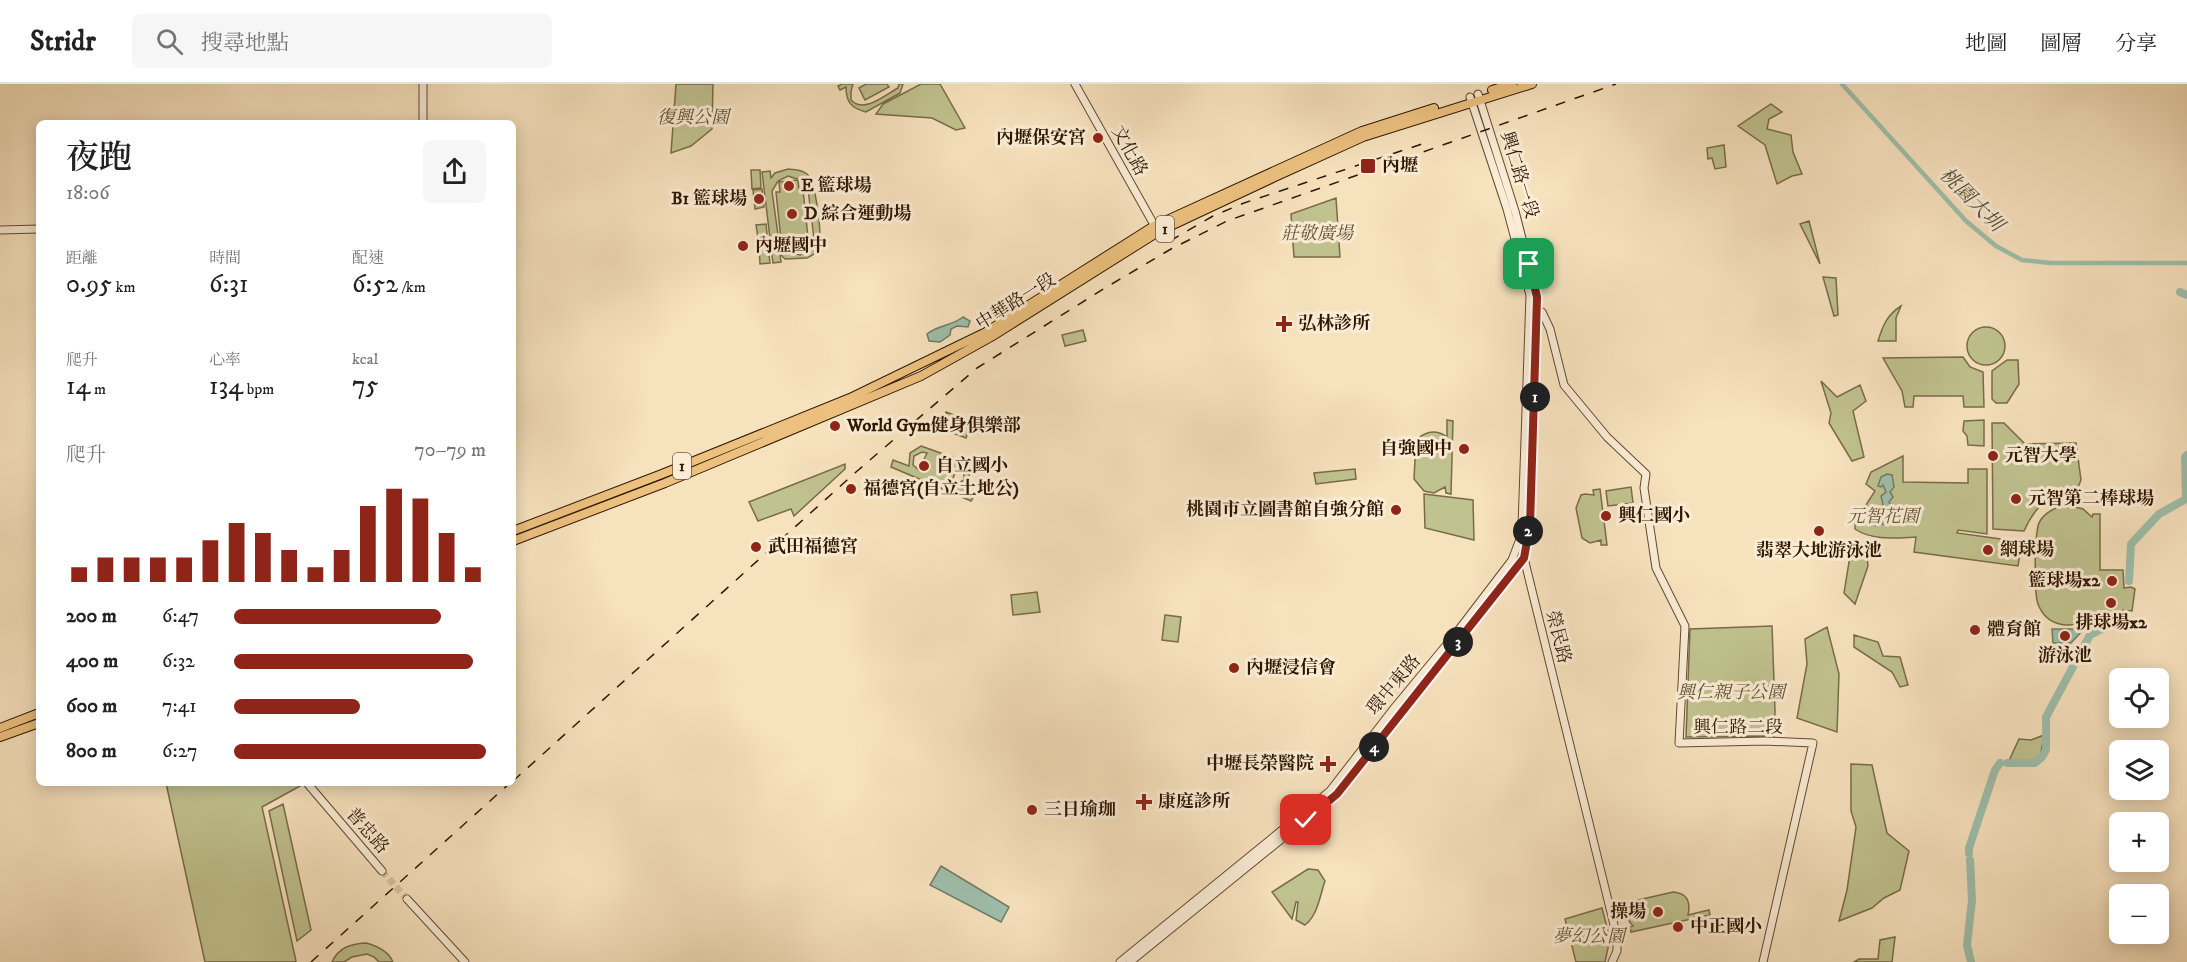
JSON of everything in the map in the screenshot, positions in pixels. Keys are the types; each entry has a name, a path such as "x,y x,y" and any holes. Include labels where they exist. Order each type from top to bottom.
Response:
{"main road":[{"name":"中華路一段","path":"1475,98 1512,84"},
{"name":"中華路一段","path":"516,530 850,398 986,332 1156,229 1362,131 1532,84"},
{"name":"中華路一段","path":"516,540 665,483 921,376 992,338 1156,229"},
{"path":"2,727 36,715"},
{"path":"0,737 36,724"}],"street":[{"path":"423,84 423,120"},
{"name":"文化路","path":"1075,84 1156,229"},
{"name":"興仁路一段","path":"1475,98 1515,234 1533,314"},
{"path":"0,230 36,230"},
{"name":"興仁路二段","path":"1533,314 1542,312 1550,329 1564,385 1607,437 1646,474 1644,488 1656,568 1685,626 1679,743 1765,741 1814,743 1763,962"},
{"name":"環中東路","path":"1120,962 1330,791 1457,632 1515,554 1522,526 1533,314"},
{"name":"榮民路","path":"1533,314 1530,525 1524,558 1617,937 1617,951 1612,962"},
{"name":"環中東路","path":"1130,962 1337,794 1524,558"},
{"name":"普忠路","path":"310,786 382,871"},
{"path":"407,899 465,962"}],"green space":[{"name":"復興公園","path":"676,84 713,84 712,129 691,146 671,153"},
{"path":"853,84 851,100 862,105 874,102 898,88 899,84 903,84 900,93 866,112 850,104 846,87 840,90 838,86"},
{"path":"866,84 887,84 889,87 865,100 859,88"},
{"path":"921,84 940,84 965,128 956,130 932,118 876,114 883,104"},
{"path":"1771,104 1782,112 1769,119 1767,129 1791,135 1793,152 1802,174 1792,176 1777,184 1765,145 1738,126"},
{"path":"1724,145 1726,167 1715,169 1712,158 1708,159 1707,148"},
{"path":"788,169 798,170 807,174 810,179 818,210 820,233 818,249 807,258 785,259 780,254 781,262 773,263 762,172 770,171 771,178 775,173","holes":["788,176 800,180 808,189 814,239 810,248 800,255 782,248 779,242 772,191 778,181"]},
{"path":"751,170 760,170 761,188 752,189"},
{"name":"D 綜合運動場","path":"798,180 799,190 803,190 808,237 781,240 776,192 780,192 779,182"},
{"name":"B1 籃球場","path":"762,189 764,207 755,209 753,190"},
{"name":"莊敬廣場","path":"1336,198 1340,257 1294,257 1291,214"},
{"path":"1809,221 1820,264 1800,224"},
{"path":"766,224 768,243 759,244 756,225"},
{"path":"804,238 806,250 787,251 785,241"},
{"path":"759,246 768,246 770,263 760,264"},
{"path":"1823,277 1836,278 1838,315 1834,316"},
{"path":"1901,306 1896,318 1896,341 1878,341 1886,321"},
{"path":"1986,327 1999,333 2005,346 1999,359 1986,365 1973,359 1967,346 1973,333"},
{"path":"1083,330 1086,341 1065,346 1062,335"},
{"path":"1963,357 1970,367 1983,372 1984,407 1964,407 1963,396 1914,396 1913,407 1905,407 1902,391 1883,358"},
{"path":"2007,360 2018,360 2019,384 2007,403 1996,403 1992,399 1992,371"},
{"path":"1821,381 1837,397 1860,385 1866,401 1853,411 1864,457 1852,461 1829,423 1831,413"},
{"path":"946,412 972,422 966,438 940,428"},
{"path":"1447,420 1453,421 1451,494 1446,493 1445,487 1434,493 1424,491 1414,479 1416,440 1431,432 1447,437"},
{"path":"1984,420 1984,446 1968,445 1967,436 1963,431 1964,421"},
{"path":"1992,423 2004,423 2025,444 2076,443 2081,480 2077,490 2044,503 2034,513 2024,531 1993,529"},
{"path":"921,446 963,461 968,465 970,482 961,488 975,494 971,501 891,467 893,460 909,466 910,453","holes":["922,452 927,453 919,470 913,465 914,456","958,466 964,469 964,480 955,485 951,483"]},
{"name":"元智花園","path":"1903,456 1903,482 1968,483 1968,469 1987,469 1987,534 1958,530 1957,533 2022,542 2018,566 1914,552 1916,537 1877,537 1855,529 1855,522 1875,491 1866,484 1871,472"},
{"path":"845,464 845,469 794,516 791,509 758,521 749,502"},
{"path":"1355,469 1356,479 1316,484 1314,473"},
{"path":"1631,487 1633,503 1608,506 1606,491"},
{"path":"1600,489 1607,545 1601,545 1601,540 1590,543 1582,538 1576,508 1581,495 1594,495 1593,490"},
{"path":"1424,494 1473,500 1474,540 1425,528"},
{"path":"2067,505 2083,509 2092,517 2093,514 2100,514 2100,570 2123,570 2124,588 2135,589 2132,611 2123,610 2123,615 2092,615 2070,625 2055,622 2042,612 2038,604 2036,588 2035,562 2038,527 2048,512"},
{"path":"1867,555 1868,566 1855,604 1844,593 1850,556"},
{"path":"1037,592 1040,612 1013,615 1011,595"},
{"path":"1165,615 1181,617 1178,642 1162,640"},
{"name":"興仁親子公園","path":"1772,626 1774,736 1686,737 1690,629"},
{"path":"1827,627 1839,674 1837,732 1797,718 1807,664 1805,639"},
{"path":"1854,635 1878,642 1883,656 1900,657 1908,685 1900,687 1892,672 1854,647"},
{"path":"2044,735 2040,759 2022,764 2008,763 2019,739 2031,740"},
{"path":"1851,764 1872,765 1887,833 1909,851 1900,890 1884,898 1872,908 1839,921 1847,890 1856,827 1851,811"},
{"path":"167,786 300,786 262,807 296,961 205,962"},
{"path":"283,804 311,930 297,941 269,811"},
{"path":"1308,869 1318,870 1325,881 1316,910 1305,925 1296,920 1298,902 1296,902 1292,919 1272,892"},
{"name":"操場","path":"1673,892 1682,894 1687,899 1688,915 1709,910 1710,915 1631,932 1630,927 1633,926 1627,913 1634,901"},
{"name":"夢幻公園","path":"1602,908 1610,939 1605,962 1576,962 1565,919"},
{"path":"1895,937 1892,962 1854,962 1859,959 1878,959 1880,940"},
{"path":"366,943 382,950 393,962 379,962 367,954 352,957 344,962 332,962 346,947"}],"shaded area":[{"path":"963,317 970,321 968,327 957,326 951,329 950,335 940,342 929,341 927,334 931,331"},
{"path":"1887,474 1892,475 1894,487 1890,492 1893,497 1889,502 1893,506 1891,512 1897,521 1876,526 1873,524 1875,518 1885,514 1881,496 1886,492 1883,485 1878,486 1881,477"},
{"name":"游泳池","path":"2052,629 2084,629 2071,643 2053,643"},
{"path":"941,866 1009,907 1001,922 930,885"}],"waterway":[{"name":"桃園大圳","path":"1842,84 1966,221 1996,246 2022,260 2051,263 2187,263"},
{"path":"2180,292 2187,295"},
{"path":"2129,581 2131,544 2159,514 2186,499 2185,457 2187,455"},
{"path":"2007,763 2035,763 2042,757 2046,750 2046,717 2090,635 2124,618"},
{"path":"1969,853 1995,770 2000,763"},
{"path":"1970,860 1972,900 1967,945 1971,962"}],"tunnel":[{"path":"382,871 407,899"}],"railway":[{"path":"516,778 856,472 977,368 1171,249 1227,221 1616,84"},
{"path":"1170,241 1213,216 1244,203 1422,144"},
{"path":"311,962 507,786"}],"place":[{"name":"內壢保安宮","path":"1098,138"},
{"name":"內壢","path":"1368,166"},
{"name":"E 籃球場","path":"789,186"},
{"name":"B1 籃球場","path":"759,199"},
{"name":"D 綜合運動場","path":"792,214"},
{"name":"內壢國中","path":"743,246"},
{"name":"弘林診所","path":"1284,324"},
{"name":"World Gym健身俱樂部","path":"835,426"},
{"name":"自強國中","path":"1464,449"},
{"name":"元智大學","path":"1993,456"},
{"name":"自立國小","path":"924,466"},
{"name":"福德宮(自立土地公)","path":"851,489"},
{"name":"元智第二棒球場","path":"2016,499"},
{"name":"桃園市立圖書館自強分館","path":"1396,510"},
{"name":"興仁國小","path":"1606,516"},
{"name":"翡翠大地游泳池","path":"1819,531"},
{"name":"武田福德宮","path":"756,547"},
{"name":"網球場","path":"1988,550"},
{"name":"籃球場x2","path":"2112,581"},
{"name":"排球場x2","path":"2111,603"},
{"name":"體育館","path":"1975,630"},
{"name":"游泳池","path":"2065,636"},
{"name":"內壢浸信會","path":"1234,668"},
{"name":"中壢長榮醫院","path":"1328,764"},
{"name":"康庭診所","path":"1144,802"},
{"name":"三日瑜珈","path":"1032,810"},
{"name":"操場","path":"1658,912"},
{"name":"中正國小","path":"1678,927"}],"route":[{"path":"1306,820 1337,794 1524,558 1530,525 1537,297 1529,264"}]}
